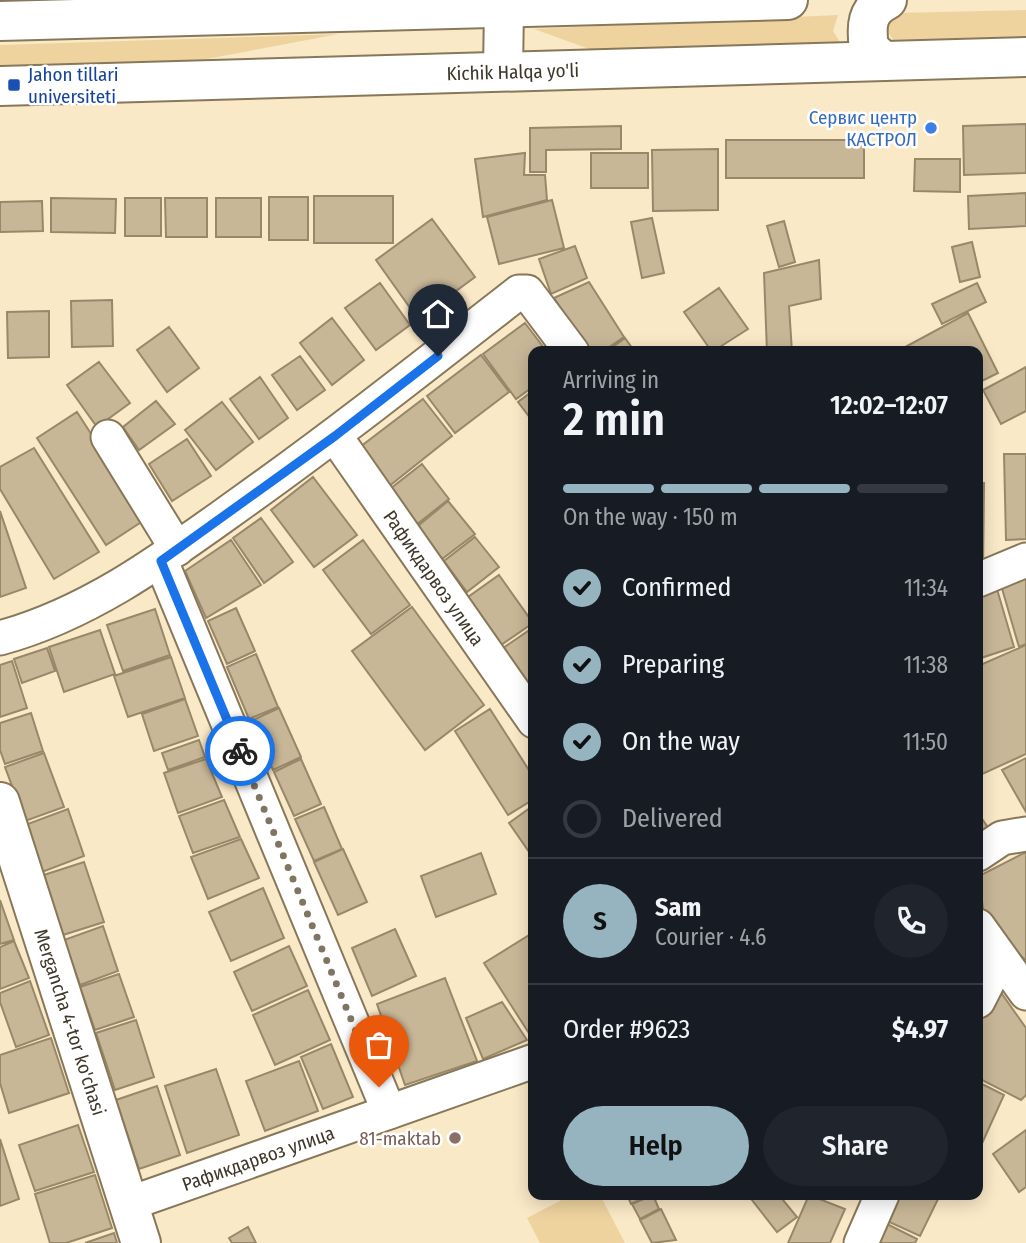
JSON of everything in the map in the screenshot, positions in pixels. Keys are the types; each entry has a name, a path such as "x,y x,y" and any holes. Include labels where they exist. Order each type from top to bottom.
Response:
{"main road":[{"path":"0,21 113,9 399,5 504,8 788,0"},
{"path":"883,61 869,48 866,30 869,15 877,5 887,0"},
{"path":"503,71 504,8"},
{"name":"Kichik Halqa yo'li","path":"0,86 1026,57"},
{"name":"Mergancha 4-tor ko'chasi","path":"0,802 141,1243"}],"street":[{"path":"0,638 39,627 103,597 169,555 335,436 519,292 527,292 568,346"},
{"name":"Рафикдарвоз улица","path":"335,436 528,712"},
{"path":"108,437 169,555 389,1112"},
{"path":"983,578 1026,560"},
{"path":"983,851 1002,838 1026,834"},
{"path":"983,933 1026,993"},
{"path":"983,991 1000,958"},
{"name":"Рафикдарвоз улица","path":"128,1204 528,1064"},
{"path":"861,1243 880,1200"}],"shaded area":[{"path":"1026,10 1026,36 900,42 894,41 887,31 887,20 895,13"},
{"path":"838,15 833,31 840,42 603,54 534,29"},
{"path":"339,34 180,64 0,69 0,45"},
{"path":"561,1200 603,1200 625,1243 540,1243 527,1218"}],"building":[{"path":"1026,124 1026,173 964,175 963,126"},
{"path":"621,126 621,149 546,150 546,172 530,172 530,128"},
{"path":"726,140 864,140 864,178 726,178"},
{"path":"718,149 718,210 653,211 652,150"},
{"path":"525,153 524,175 545,175 547,200 483,217 475,159"},
{"path":"591,153 648,153 648,188 591,188"},
{"path":"915,159 960,159 960,192 914,191"},
{"path":"1026,193 1026,226 969,229 968,196"},
{"path":"314,196 393,196 393,243 314,243"},
{"path":"269,197 308,197 308,240 269,240"},
{"path":"51,198 116,199 115,233 51,232"},
{"path":"125,198 161,198 161,236 125,236"},
{"path":"165,198 207,198 207,237 166,237"},
{"path":"216,198 261,198 261,237 216,237"},
{"path":"552,200 564,248 499,264 487,217"},
{"path":"42,201 43,231 0,232 0,202"},
{"path":"652,218 664,273 642,278 631,222"},
{"path":"432,219 475,277 418,319 376,260"},
{"path":"784,221 795,262 779,267 767,226"},
{"path":"972,242 980,277 960,282 952,247"},
{"path":"575,246 587,278 551,294 539,259"},
{"path":"819,260 821,299 789,306 792,346 767,346 764,273"},
{"path":"589,282 624,337 611,346 586,346 554,298"},
{"path":"380,283 410,325 376,350 345,308"},
{"path":"977,283 986,302 942,324 932,304"},
{"path":"719,288 748,329 721,346 708,346 684,312"},
{"path":"112,300 113,346 72,347 71,301"},
{"path":"49,311 49,357 8,358 7,312"},
{"path":"968,313 998,373 983,380 983,346 907,346"},
{"path":"332,318 364,360 332,385 300,343"},
{"path":"525,323 542,346 528,346 528,390 516,399 483,354"},
{"path":"169,327 199,368 167,392 137,350"},
{"path":"625,338 631,346 614,346"},
{"path":"481,355 509,392 455,433 427,396"},
{"path":"300,356 325,390 297,410 272,375"},
{"path":"99,362 130,403 97,427 67,385"},
{"path":"1026,367 1026,411 1001,424 983,390"},
{"path":"260,377 288,418 259,439 230,399"},
{"path":"528,394 528,415 518,402"},
{"path":"423,399 452,436 388,487 360,447"},
{"path":"156,401 175,424 139,450 123,427"},
{"path":"222,402 253,442 216,470 185,430"},
{"path":"77,412 146,519 106,545 37,438"},
{"path":"187,439 211,476 172,501 149,464"},
{"path":"34,448 99,552 54,579 0,489 0,467"},
{"path":"1004,454 1026,454 1026,539 1006,540"},
{"path":"422,464 449,499 416,525 390,489"},
{"path":"313,477 357,535 314,567 271,510"},
{"path":"983,483 984,483 983,571"},
{"path":"448,501 475,534 442,559 418,526"},
{"path":"0,511 26,588 0,597"},
{"path":"261,518 293,562 264,583 233,538"},
{"path":"475,537 499,567 467,592 444,561"},
{"path":"231,540 261,585 206,618 185,571"},
{"path":"363,540 410,605 371,634 323,570"},
{"path":"1026,568 1026,644 1019,647 999,578"},
{"path":"499,575 528,616 528,626 501,645 468,597"},
{"path":"994,579 1014,647 983,657 983,583"},
{"path":"412,607 484,705 425,750 352,651"},
{"path":"236,608 255,651 227,664 208,621"},
{"path":"155,609 170,655 123,671 107,625"},
{"path":"100,630 115,674 64,692 49,647"},
{"path":"528,631 528,681 526,682 503,648"},
{"path":"1026,645 1026,754 983,774 983,664"},
{"path":"47,648 55,671 22,683 14,659"},
{"path":"256,654 278,707 249,719 227,667"},
{"path":"171,657 185,698 128,717 114,676"},
{"path":"12,661 27,708 0,717 0,665"},
{"path":"185,699 198,736 154,751 142,714"},
{"path":"279,708 301,757 273,770 251,721"},
{"path":"490,709 528,769 528,803 508,815 455,731"},
{"path":"31,713 43,751 5,764 0,750 0,723"},
{"path":"199,740 205,757 168,770 162,753"},
{"path":"44,753 64,807 25,821 5,767"},
{"path":"1026,758 1026,812 1002,770"},
{"path":"206,759 222,797 178,813 164,773"},
{"path":"301,759 321,804 294,816 274,772"},
{"path":"224,800 240,837 193,853 179,816"},
{"path":"324,807 342,849 314,861 295,819"},
{"path":"68,809 84,856 42,872 25,825"},
{"path":"528,809 528,850 509,823"},
{"path":"983,820 989,829 983,833"},
{"path":"241,839 259,878 208,899 191,857"},
{"path":"343,849 367,902 338,915 314,862"},
{"path":"1026,852 1026,961 984,917 983,874"},
{"path":"481,853 496,894 436,917 421,876"},
{"path":"84,862 104,922 63,935 44,875"},
{"path":"263,888 284,938 231,961 209,912"},
{"path":"0,900 14,940 0,944"},
{"path":"103,926 118,971 80,985 64,940"},
{"path":"395,929 416,976 372,996 352,948"},
{"path":"528,936 528,1032 484,963"},
{"path":"14,941 29,978 0,989 0,947"},
{"path":"289,946 307,986 252,1011 234,972"},
{"path":"119,974 134,1017 95,1030 80,987"},
{"path":"445,978 477,1061 405,1085 377,1004"},
{"path":"30,981 49,1035 16,1047 0,1002 0,993"},
{"path":"995,984 1026,1028 1026,1095 1021,1100 983,1081 983,1010"},
{"path":"308,990 330,1040 275,1065 253,1015"},
{"path":"502,1002 527,1040 483,1059 466,1018"},
{"path":"136,1020 154,1077 115,1090 96,1033"},
{"path":"51,1038 69,1093 9,1113 0,1083 0,1055"},
{"path":"331,1044 353,1097 323,1109 301,1057"},
{"path":"299,1061 318,1111 265,1131 246,1081"},
{"path":"216,1069 239,1135 187,1153 165,1086"},
{"path":"983,1084 1004,1095 983,1141"},
{"path":"157,1086 180,1155 139,1169 116,1100"},
{"path":"78,1125 94,1172 35,1191 19,1145"},
{"path":"1026,1130 1026,1187 1019,1192 993,1154"},
{"path":"0,1139 19,1199 0,1206"},
{"path":"95,1175 112,1228 66,1243 50,1243 35,1194"},
{"path":"641,1200 655,1200 659,1209 640,1219 632,1204"},
{"path":"752,1200 783,1200 797,1217 777,1232"},
{"path":"807,1200 822,1200 845,1209 830,1243 788,1243"},
{"path":"895,1200 938,1200 920,1236 885,1220"},
{"path":"661,1209 676,1240 652,1243 640,1220"},
{"path":"885,1223 917,1239 915,1243 875,1243"},
{"path":"248,1227 256,1243 232,1243 229,1238"},
{"path":"114,1233 117,1243 85,1243"}],"way so far":[{"path":"240,751 379,1087"}],"place":[{"name":"Jahon tillari universiteti","path":"14,85"},
{"name":"Сервис центр КАСТРОЛ","path":"931,128"},
{"name":"81-maktab","path":"455,1138"}],"route":[{"path":"240,751 161,561 335,436 438,356"}]}
